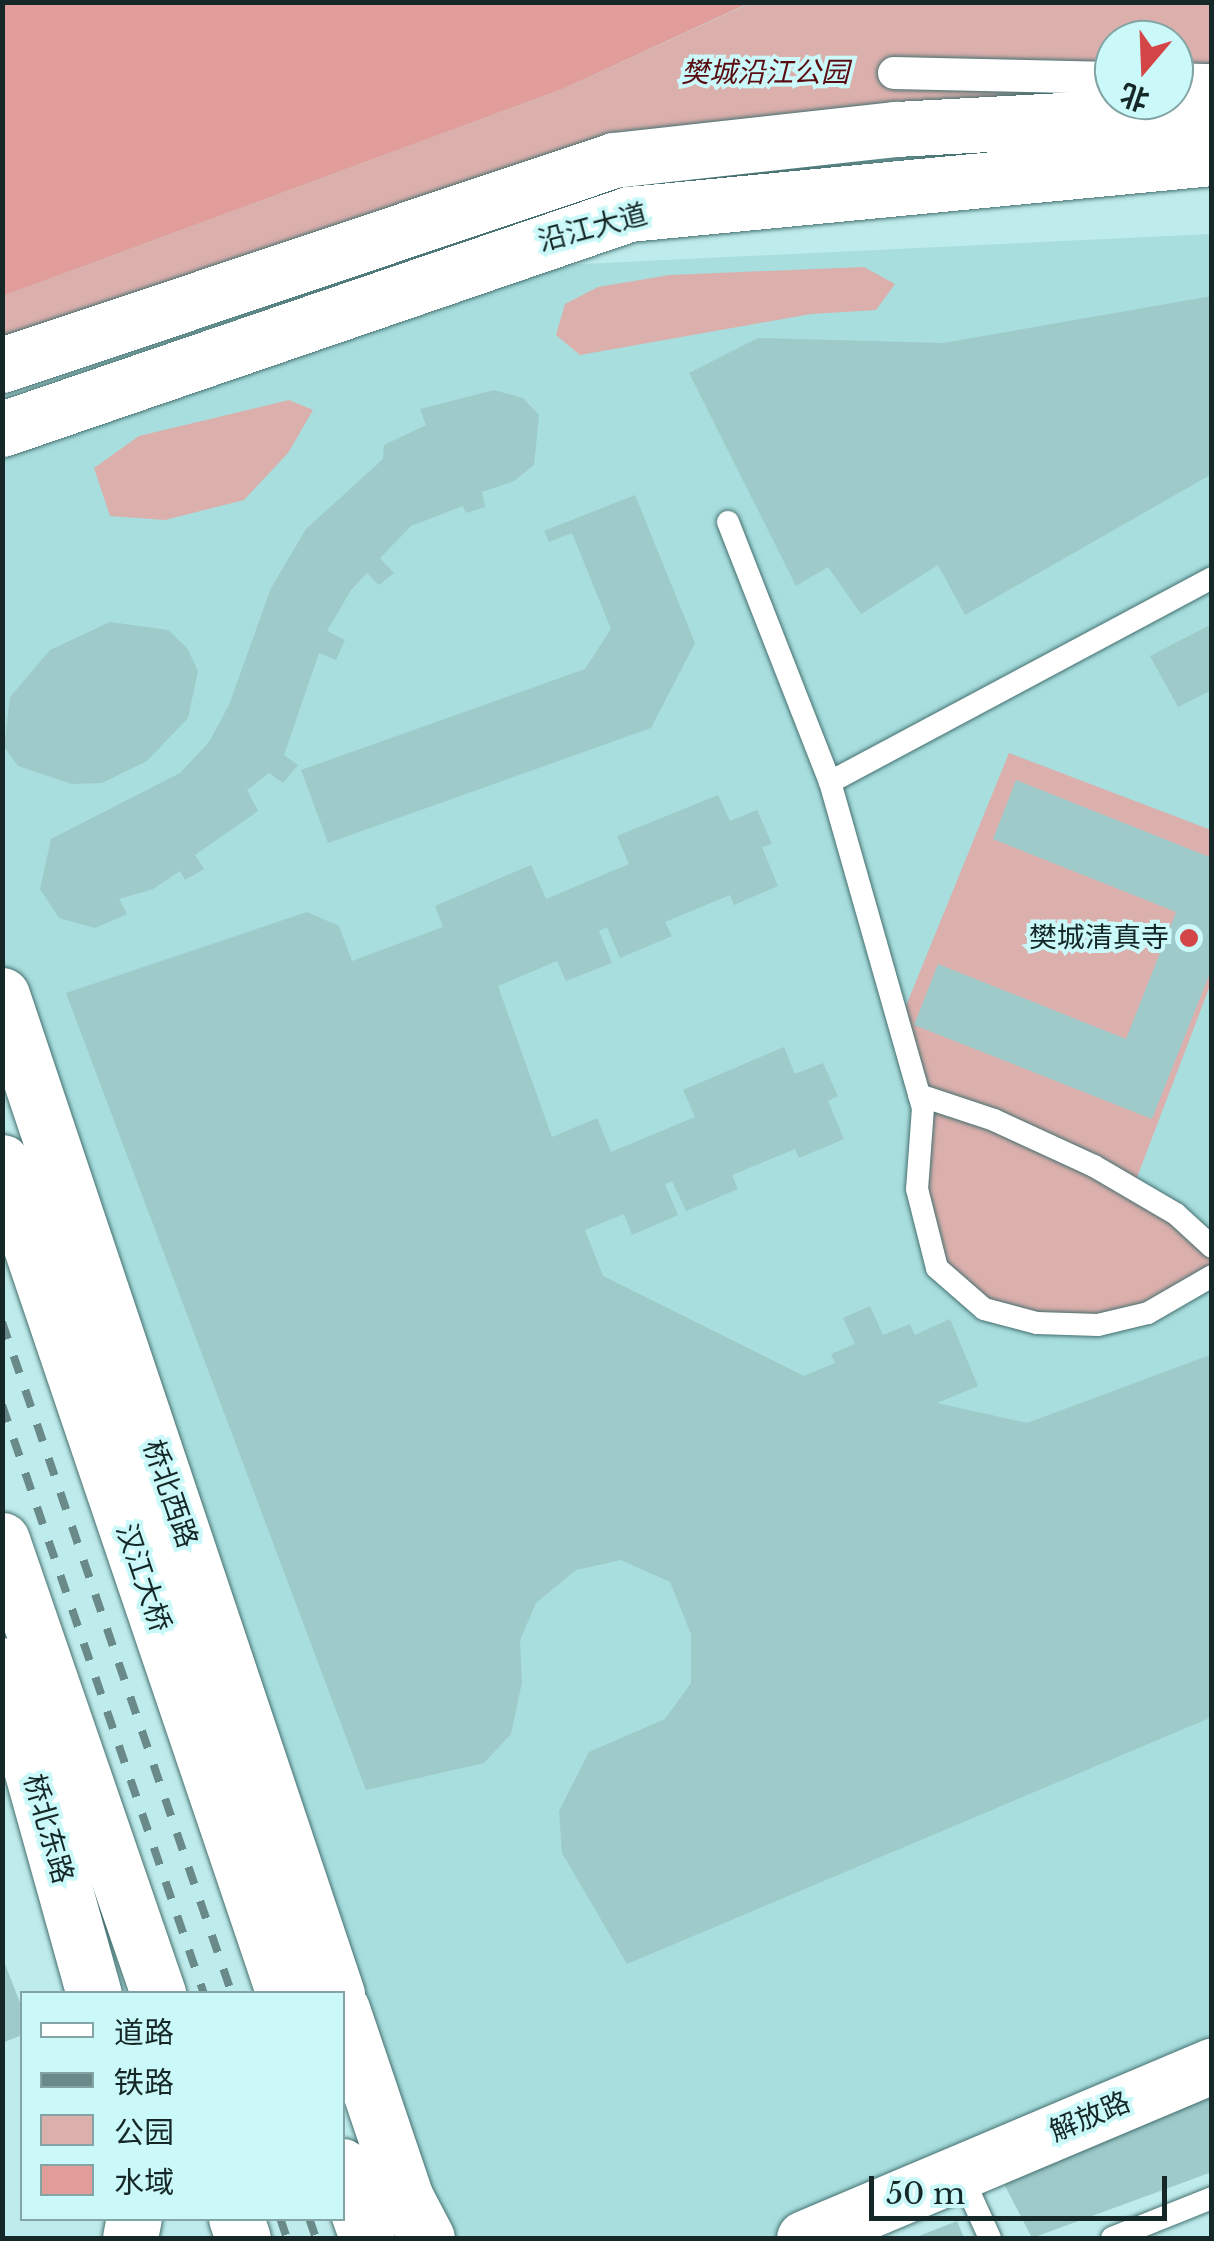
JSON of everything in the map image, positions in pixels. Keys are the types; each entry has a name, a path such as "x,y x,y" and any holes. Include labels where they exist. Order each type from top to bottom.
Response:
{"main road":[{"name":"沿江大道","path":"2,365 614,160 896,130 1212,112"},
{"name":"沿江大道","path":"2,429 629,214 1212,158"},
{"name":"桥北西路","path":"2,995 336,1991"},
{"name":"汉江大桥","path":"2,1162 283,1991"},
{"path":"2,1540 157,1991"},
{"name":"桥北东路","path":"2,1665 93,1991"},
{"path":"345,2018 406,2198 426,2238"},
{"name":"解放路","path":"804,2238 1212,2066"},
{"path":"345,2175 367,2238"}],"street":[{"path":"894,73 1094,78"}],"lane":[{"path":"728,522 830,782 920,1095 916,1189 937,1268 984,1310 1038,1323 1098,1324 1148,1313 1212,1276"},
{"path":"830,782 1212,578"},
{"path":"920,1095 994,1120 1094,1166 1176,1214 1212,1248"},
{"path":"960,2172 990,2238"},
{"path":"1112,2238 1212,2198"}],"shaded area":[{"path":"1211,234 1211,2066 804,2238 427,2238 345,2001 345,1991 342,1991 3,1012 2,459 562,265"}],"green space":[{"name":"樊城沿江公园","path":"750,3 1211,3 1211,112 1194,113 1194,20 1094,20 1094,120 1112,120 614,160 3,365 3,296 563,89"},
{"path":"864,267 895,284 876,310 811,314 580,355 556,335 565,304 598,287 670,275"},
{"path":"289,400 313,410 288,453 244,500 165,520 110,516 94,468 139,436"},
{"path":"1009,753 1211,830 1211,983 1133,1188 1211,1247 1211,1276 1098,1325 983,1309 937,1268 917,1189 923,1108 899,1023"}],"water":[{"path":"3,2 749,3 563,89 3,296"}],"building":[{"path":"1212,296 1212,474 965,615 938,565 861,614 828,567 796,586 689,373 758,338 943,343"},
{"path":"494,390 523,398 539,415 534,465 514,481 482,492 485,507 466,513 463,506 411,526 380,558 394,573 379,585 367,573 351,590 327,631 345,640 336,660 319,653 284,755 298,765 283,783 269,773 247,790 258,811 195,855 204,869 185,880 180,871 153,889 119,899 127,914 95,928 59,918 40,889 51,839 180,773 209,742 229,705 271,588 306,529 383,459 384,445 426,425 420,409"},
{"path":"635,495 695,643 651,728 328,843 301,770 585,669 611,629 572,533 549,542 544,531"},
{"path":"110,622 168,630 187,648 198,671 188,718 147,761 102,783 72,784 18,766 4,747 10,697 50,650"},
{"path":"1212,624 1212,690 1178,707 1150,656"},
{"name":"樊城清真寺","path":"1016,780 1212,858 1212,968 1152,1119 914,1025 938,964 1126,1039 1176,912 993,839"},
{"path":"718,795 730,821 757,810 772,844 762,847 778,886 734,905 730,895 665,922 672,936 620,958 607,927 599,931 612,963 566,981 557,961 498,986 552,1137 597,1118 611,1152 695,1117 683,1090 784,1047 795,1074 823,1063 838,1096 828,1101 844,1139 799,1158 795,1149 732,1175 738,1189 686,1211 672,1181 665,1184 678,1215 632,1235 624,1214 585,1230 603,1276 804,1376 835,1363 831,1354 855,1344 843,1318 870,1306 883,1335 910,1324 915,1335 950,1319 978,1386 937,1403 1027,1423 1210,1355 1212,1717 627,1964 562,1853 559,1811 589,1752 665,1719 691,1683 691,1634 670,1582 621,1560 576,1570 536,1603 520,1640 522,1682 511,1734 484,1763 366,1790 66,993 307,912 339,926 352,961 443,927 435,906 531,865 546,899 629,864 617,836"},
{"path":"2,1956 20,2003 20,2036 2,2043"},
{"path":"1212,2093 1212,2172 1032,2238 1003,2182"},
{"path":"957,2221 964,2238 914,2238"}],"railway":[{"path":"2,1322 231,1991"},
{"path":"2,1405 203,1991"},
{"path":"281,2221 287,2238"},
{"path":"310,2221 316,2238"}],"place":[{"name":"樊城清真寺","path":"1189,938"}]}
